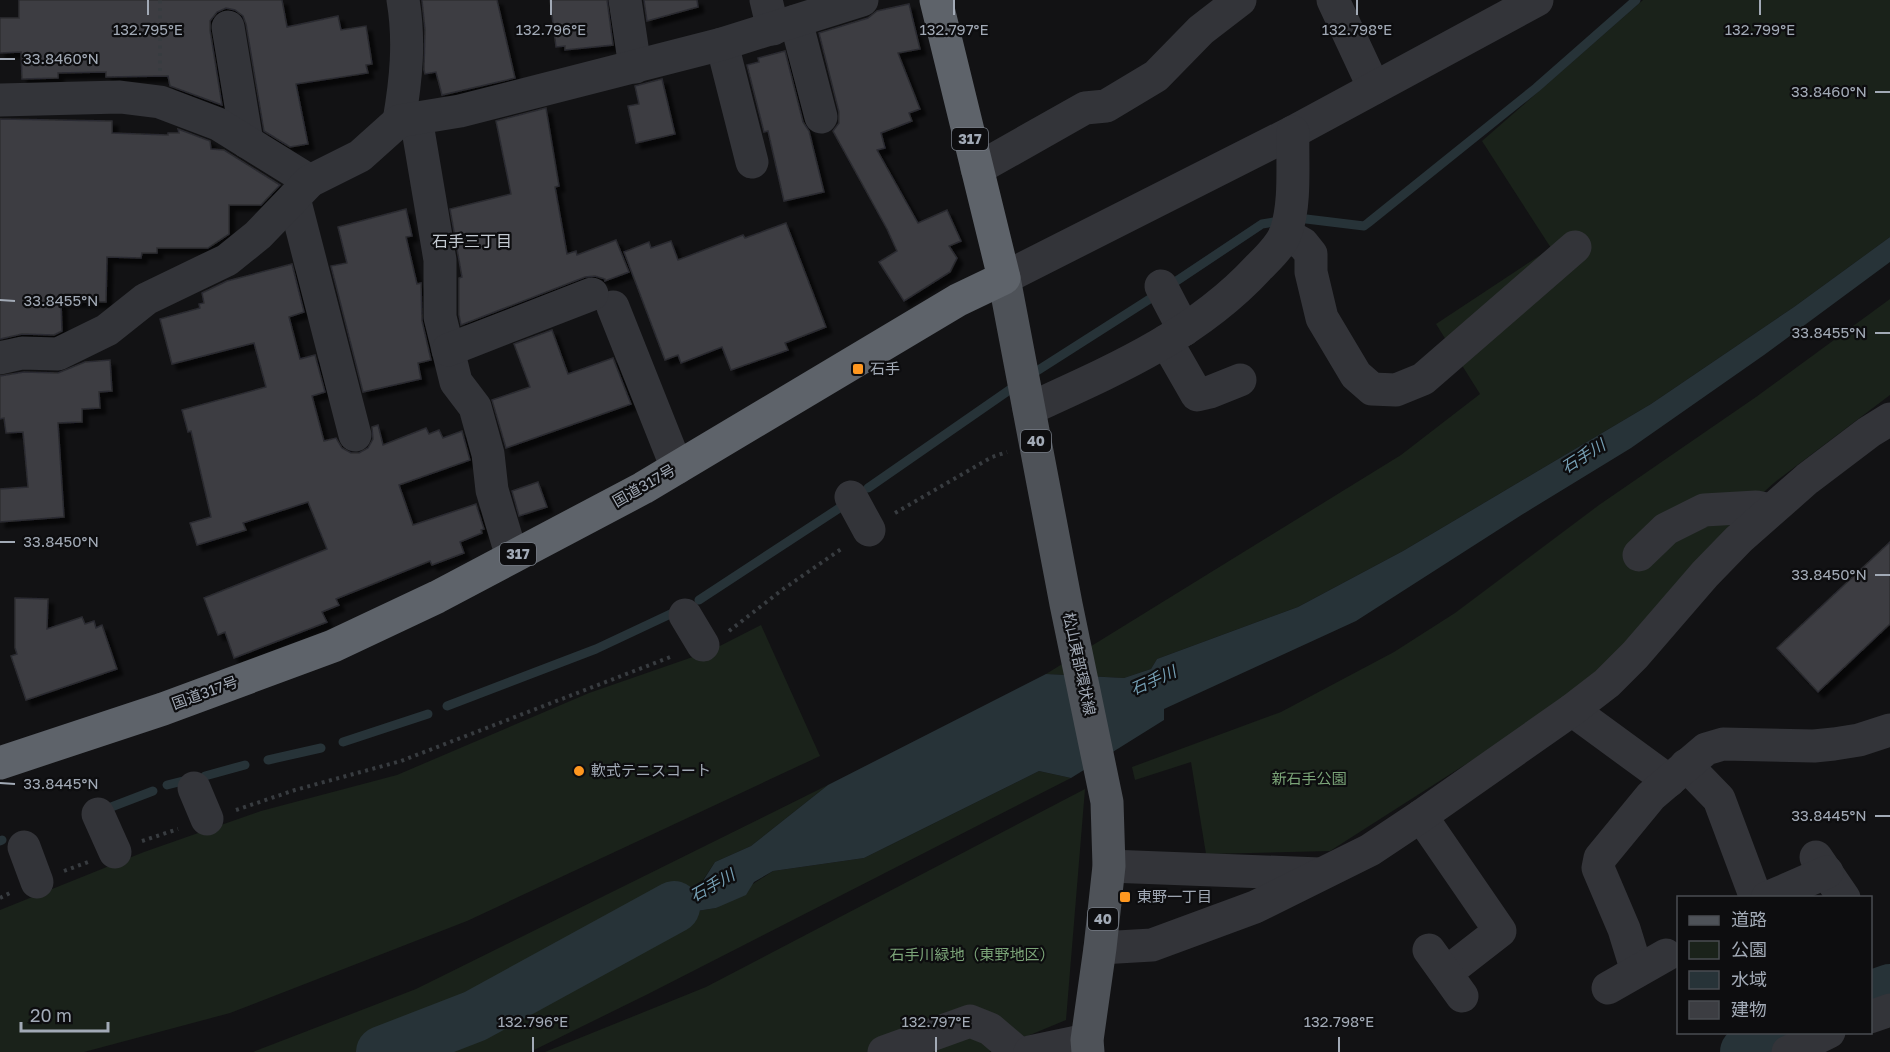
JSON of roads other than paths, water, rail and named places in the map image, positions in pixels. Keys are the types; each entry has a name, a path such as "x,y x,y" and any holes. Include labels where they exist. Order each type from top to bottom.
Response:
{"highway":[{"name":"317","path":"936,0 1004,278"},
{"name":"国道317号","path":"0,763 163,709 333,646 437,597 643,488 958,300 1004,278"}],"main road":[{"name":"松山東部環状線","path":"1004,278 1066,604 1107,802 1108,866 1087,1046"}],"street":[{"path":"403,0 407,44 408,120 440,260 440,317 456,382 475,407 488,454 492,490 512,557"},
{"path":"625,0 635,67"},
{"path":"0,358 22,353 58,354 107,330 146,299 227,260 258,235 302,190 360,156 408,120 460,111 635,67 722,44 778,16 862,0"},
{"path":"977,169 1085,108 1106,106 1156,76 1201,30 1240,0"},
{"path":"1333,0 1374,88"},
{"path":"1004,278 1293,132 1537,0"},
{"path":"778,16 821,117"},
{"path":"228,27 247,142"},
{"path":"722,44 752,162"},
{"path":"0,100 120,97 159,102 218,124 247,142 302,190 355,435"},
{"path":"1029,409 1127,364 1202,319 1251,276 1273,253 1285,234 1291,213 1293,132"},
{"path":"1285,234 1303,244 1311,254 1311,272 1322,318 1356,375 1372,390 1396,390 1423,379 1575,247"},
{"path":"1161,286 1175,336 1197,395 1240,380"},
{"path":"448,350 603,301 677,468"},
{"path":"1100,948 1152,945 1255,907 1370,850 1572,710 1607,683 1635,655 1705,574 1770,510 1807,479 1883,434"},
{"path":"851,497 869,530"},
{"path":"1639,555 1666,529 1704,510 1756,507 1770,510"},
{"path":"685,615 703,645"},
{"path":"1572,710 1719,799 1756,896"},
{"path":"1637,971 1624,928 1598,868 1600,858 1651,796 1706,749 1723,744 1814,746 1859,740 1890,730"},
{"path":"194,788 207,819"},
{"path":"98,814 115,852"},
{"path":"1421,816 1500,931 1445,973"},
{"path":"24,847 37,882"},
{"path":"1108,866 1322,874"},
{"path":"1770,896 1829,875"},
{"path":"1608,988 1666,955"},
{"path":"1872,1016 1890,1010"},
{"path":"884,1052 970,1021 990,1029 1017,1052"},
{"path":"1788,1052 1825,1034"},
{"path":"1030,1052 1087,1046"}],"water":[{"path":"1890,237 1890,262 1764,355 1631,448 1356,621 1164,709 1164,720 1071,778 1039,771 864,858 773,871 754,882 746,895 716,908 684,913 610,943 623,923 701,884 715,862 751,846 828,785 1046,674 1124,678 1151,669 1157,659 1298,607 1403,551 1651,404 1794,307"}],"waterway":[{"path":"1298,218 1364,226 1536,88 1636,0"},
{"path":"1169,286 1262,224 1274,222"},
{"path":"1029,376 1156,295"},
{"path":"868,488 1018,384"},
{"path":"699,600 841,507"},
{"path":"447,706 596,649 679,610"},
{"path":"343,742 428,714"},
{"path":"268,760 321,748"},
{"path":"205,776 245,765"},
{"path":"167,785 187,780"},
{"path":"106,809 153,791"},
{"name":"石手川","path":"382,1052 475,1016 674,907"},
{"path":"1872,996 1890,990"},
{"path":"1746,1052 1779,1034"}],"place":[{"name":"石手","path":"858,369"},
{"name":"軟式テニスコート","path":"579,771"},
{"name":"東野一丁目","path":"1125,897"}],"district":[{"name":"石手三丁目","path":"472,241"}],"park label":[{"name":"新石手公園","path":"1309,779"},
{"name":"石手川緑地（東野地区）","path":"972,955"}]}
